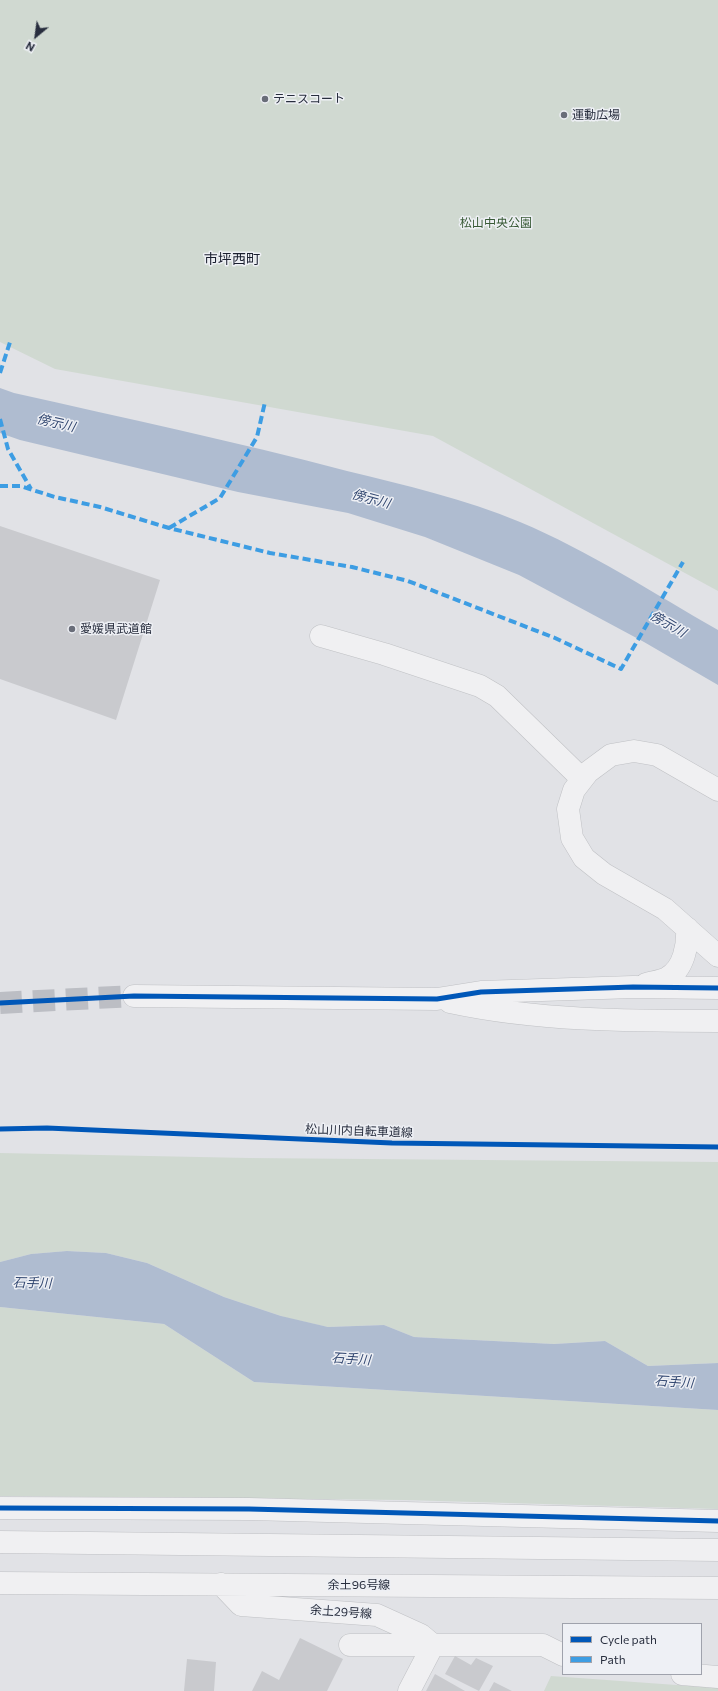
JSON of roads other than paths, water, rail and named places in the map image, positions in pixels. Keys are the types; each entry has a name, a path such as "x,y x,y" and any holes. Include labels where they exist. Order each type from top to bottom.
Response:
{"street":[{"path":"321,636 384,654 480,686 496,696 582,779"},
{"path":"718,790 656,755 634,752 611,755 588,772 574,790 568,809 572,838 584,858 604,874 665,909 718,956"},
{"path":"633,987 668,978 681,964 688,943 687,928"},
{"path":"134,996 437,999 481,992 633,987 718,988"},
{"path":"437,999 486,1010 613,1021 718,1021"},
{"path":"0,1508 250,1509 718,1521"},
{"path":"0,1542 718,1550"},
{"name":"余土96号線","path":"0,1583 718,1588"},
{"name":"余土29号線","path":"221,1584 241,1605 377,1615 421,1635 433,1645"},
{"path":"350,1645 543,1646 562,1655"},
{"path":"409,1691 433,1645"},
{"path":"694,1675 718,1677"}],"water":[{"name":"傍示川","path":"0,388 14,393 223,440 413,487 478,506 520,522 546,533 596,559 718,630 718,685 644,642 519,575 425,537 348,513 238,492 20,440 0,433"},
{"name":"石手川","path":"67,1251 106,1253 147,1263 224,1297 281,1316 328,1327 384,1325 414,1337 554,1344 605,1341 648,1366 718,1363 718,1410 254,1382 164,1324 0,1307 0,1262 31,1254"}],"tunnel":[{"path":"0,1003 134,996"}],"place":[{"name":"テニスコート","path":"265,99"},
{"name":"運動広場","path":"564,115"},
{"name":"愛媛県武道館","path":"72,629"}],"district":[{"name":"市坪西町","path":"232,259"}],"park label":[{"name":"松山中央公園","path":"496,223"}]}
